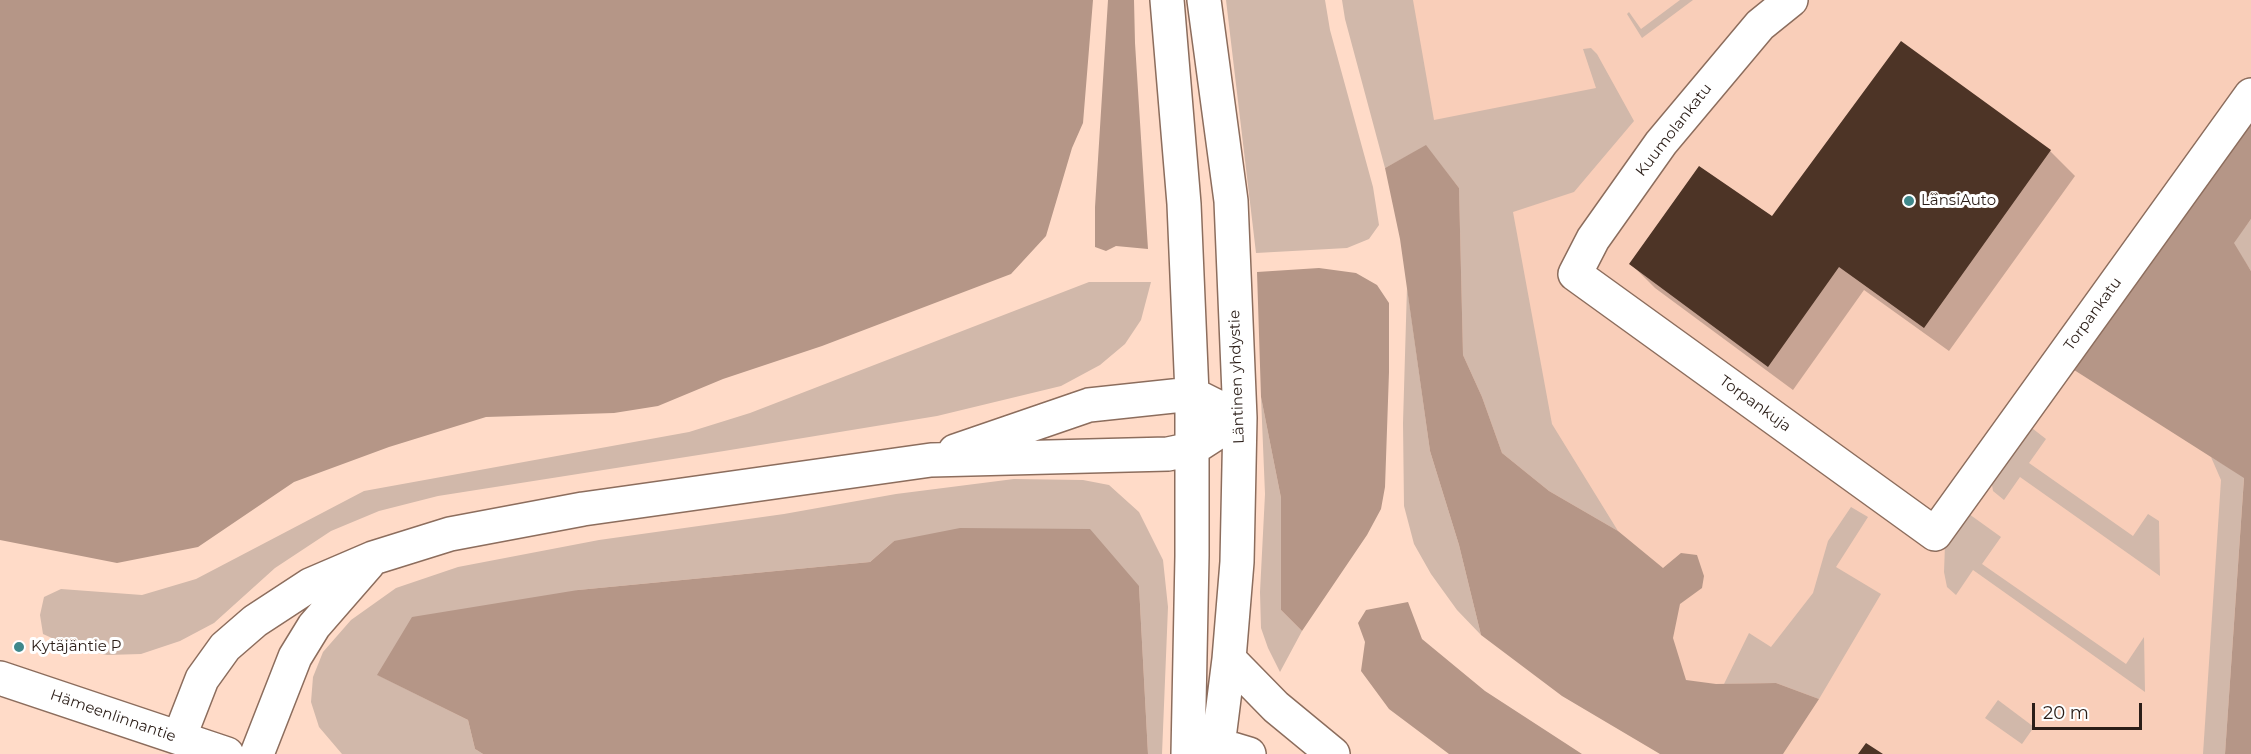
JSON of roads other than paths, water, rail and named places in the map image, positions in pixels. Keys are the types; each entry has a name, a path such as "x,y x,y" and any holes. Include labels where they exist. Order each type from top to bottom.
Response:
{"main road":[{"path":"1167,0 1184,204 1192,394 1188,754"},
{"name":"Läntinen yhdystie","path":"1204,0 1231,201 1240,418 1237,562 1229,659 1228,751"},
{"name":"Kuumolankatu","path":"1575,274 1593,239 1661,143 1760,25 1791,0"},
{"name":"Torpankatu","path":"1935,534 2251,95"},
{"name":"Torpankuja","path":"1575,274 1935,534"},
{"path":"931,460 1089,405 1192,394 1240,418"},
{"path":"179,738 202,680 225,647 255,621 310,585 373,558 450,534 583,509 931,460 1168,454 1192,449 1240,418"},
{"path":"257,754 294,657 314,626 373,558"},
{"path":"1229,659 1276,706 1333,754"},
{"name":"Hämeenlinnantie","path":"0,678 227,754"}],"place":[{"name":"LänsiAuto","path":"1909,201"},
{"name":"Kytäjäntie P","path":"19,647"}]}
